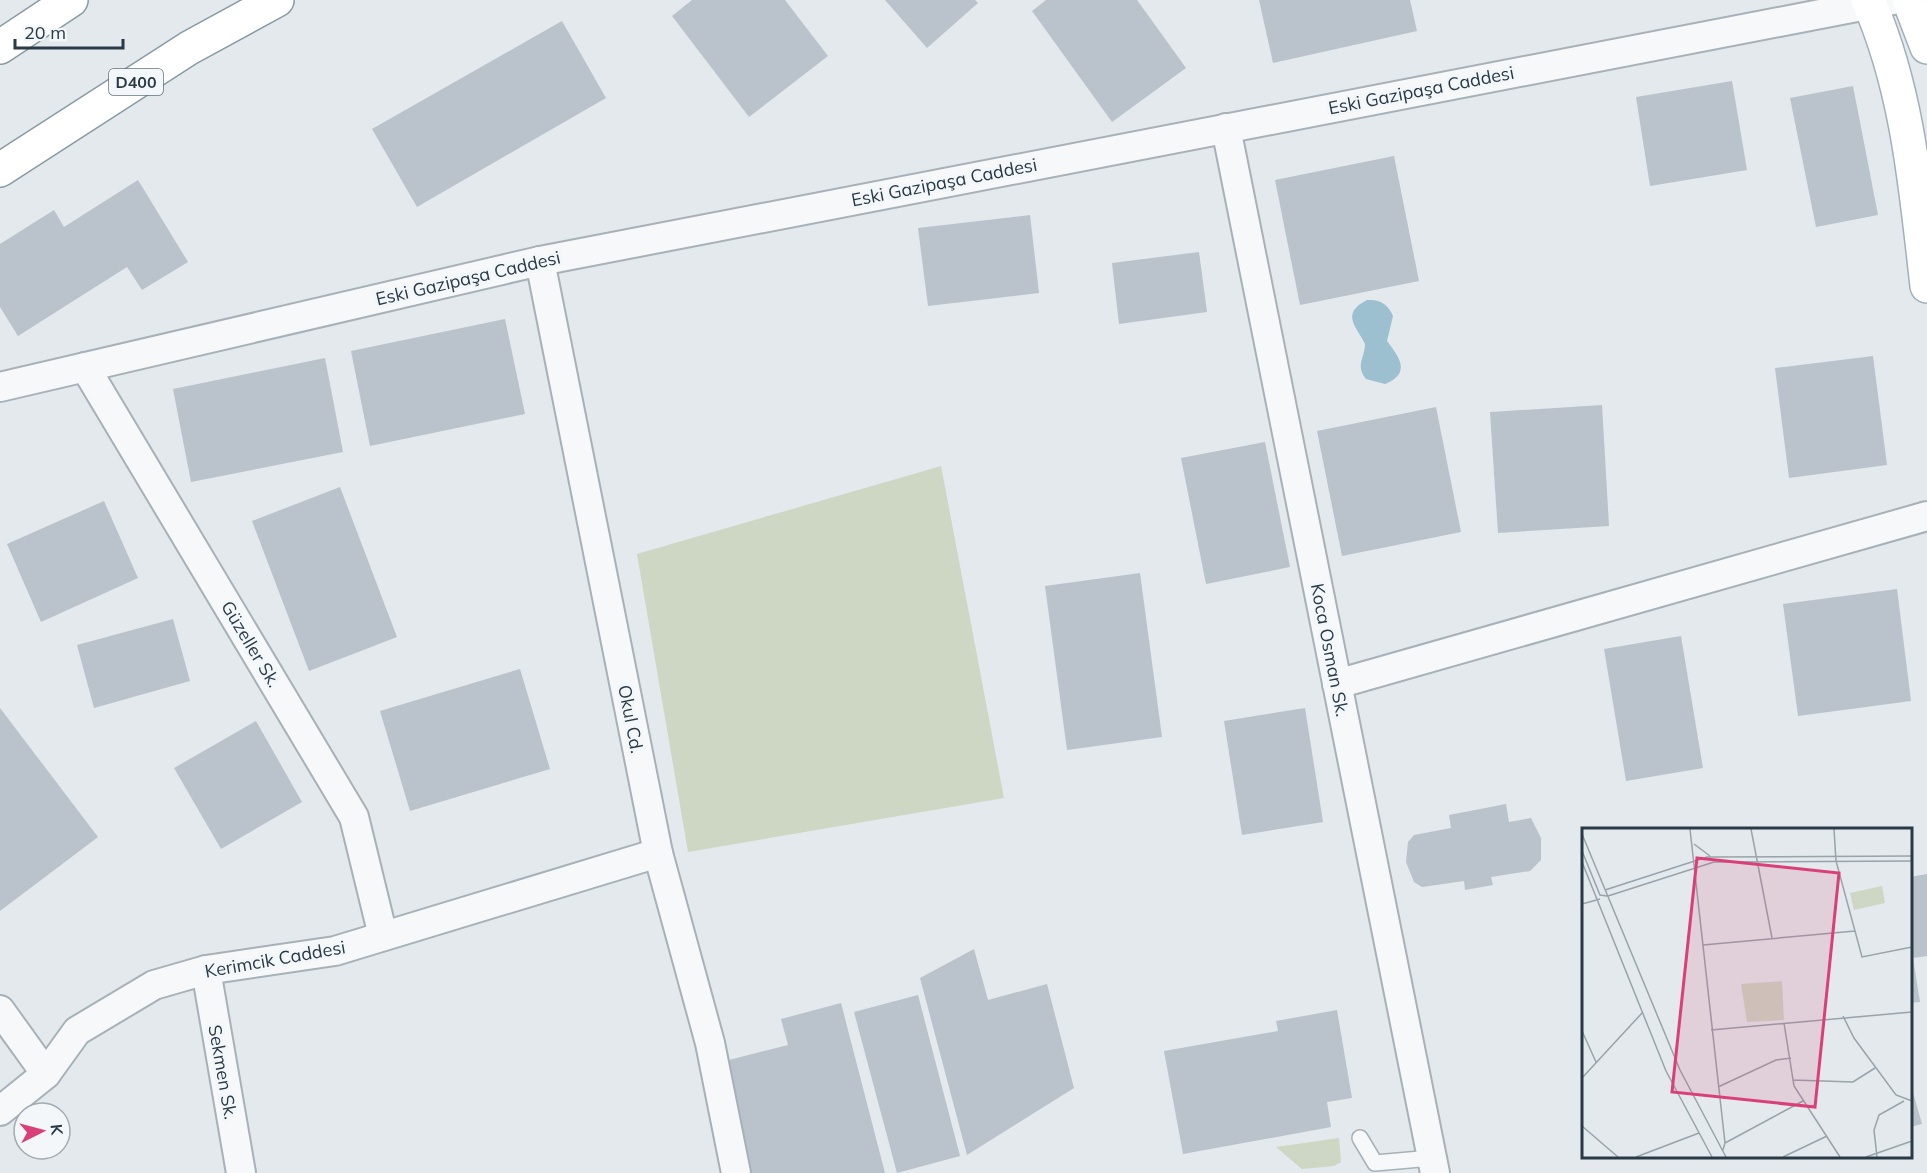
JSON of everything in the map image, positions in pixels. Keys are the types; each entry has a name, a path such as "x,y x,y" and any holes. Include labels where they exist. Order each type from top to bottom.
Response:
{"main road":[{"path":"0,47 71,0"},
{"name":"D400","path":"0,170 189,48 277,0"},
{"path":"1909,0 1927,47"},
{"path":"1877,1 1911,148 1927,286"}],"street":[{"name":"Eski Gazipaşa Caddesi","path":"0,387 540,261 1877,1"},
{"name":"Koca Osman Sk.","path":"1226,128 1433,1166"},
{"name":"Okul Cd.","path":"540,261 658,854 710,1043 736,1173"},
{"name":"Güzeller Sk.","path":"85,367 354,817 383,936"},
{"path":"1337,684 1927,516"},
{"name":"Kerimcik Caddesi","path":"0,1111 46,1074 77,1031 154,985 206,970 335,951 658,854"},
{"name":"Sekmen Sk.","path":"206,970 241,1173"},
{"path":"0,1010 46,1074"}],"lane":[{"path":"1360,1138 1375,1163 1433,1166"}],"green space":[{"path":"941,466 1004,798 688,852 637,554"},
{"path":"1339,1138 1341,1162 1334,1166 1302,1169 1276,1147"}],"water":[{"path":"1367,300 1383,303 1393,316 1387,341 1399,359 1401,370 1393,380 1385,384 1366,379 1361,370 1365,344 1355,327 1352,316 1359,305"}],"building":[{"path":"692,0 785,0 828,56 749,117 672,16"},
{"path":"885,0 975,0 978,3 927,48"},
{"path":"1046,0 1137,0 1186,68 1112,122 1032,11"},
{"path":"1259,0 1410,0 1417,31 1273,63"},
{"path":"562,21 606,98 417,207 372,129"},
{"path":"1732,81 1747,170 1650,186 1636,97"},
{"path":"1853,86 1878,215 1816,227 1790,98"},
{"path":"1394,156 1419,281 1300,305 1275,180"},
{"path":"138,180 188,262 142,290 127,267 18,336 0,307 0,244 54,210 64,227"},
{"path":"1030,215 1039,293 928,306 918,228"},
{"path":"1199,252 1207,312 1119,324 1112,263"},
{"path":"505,319 525,414 370,446 351,351"},
{"path":"1873,356 1887,465 1789,478 1775,368"},
{"path":"325,358 343,452 191,482 173,389"},
{"path":"1602,405 1609,526 1498,533 1490,412"},
{"path":"1436,407 1461,532 1342,556 1317,431"},
{"path":"1265,442 1290,567 1206,584 1181,458"},
{"path":"340,487 397,637 309,671 252,521"},
{"path":"104,501 138,578 41,622 7,544"},
{"path":"1140,573 1162,737 1067,750 1045,586"},
{"path":"1897,589 1911,701 1798,716 1783,604"},
{"path":"173,619 190,681 94,708 77,645"},
{"path":"1681,636 1703,768 1626,781 1604,649"},
{"path":"520,669 550,769 410,811 380,711"},
{"path":"0,708 98,837 0,911"},
{"path":"1305,708 1323,822 1242,835 1224,721"},
{"path":"256,721 302,802 221,849 174,768"},
{"path":"1506,804 1509,822 1531,818 1541,838 1541,860 1530,871 1491,877 1493,885 1465,890 1464,881 1422,887 1414,882 1406,862 1408,842 1414,835 1451,828 1449,815"},
{"path":"1927,874 1927,956 1913,958 1920,1002 1912,1003 1912,877"},
{"path":"974,949 988,1000 1047,984 1074,1088 967,1155 920,978"},
{"path":"918,995 960,1156 897,1173 854,1012"},
{"path":"841,1003 885,1173 751,1173 721,1062 788,1045 781,1019"},
{"path":"1337,1010 1352,1098 1327,1102 1331,1127 1183,1154 1164,1051 1278,1031 1276,1021"},
{"path":"1912,1089 1922,1124 1912,1126"}]}
